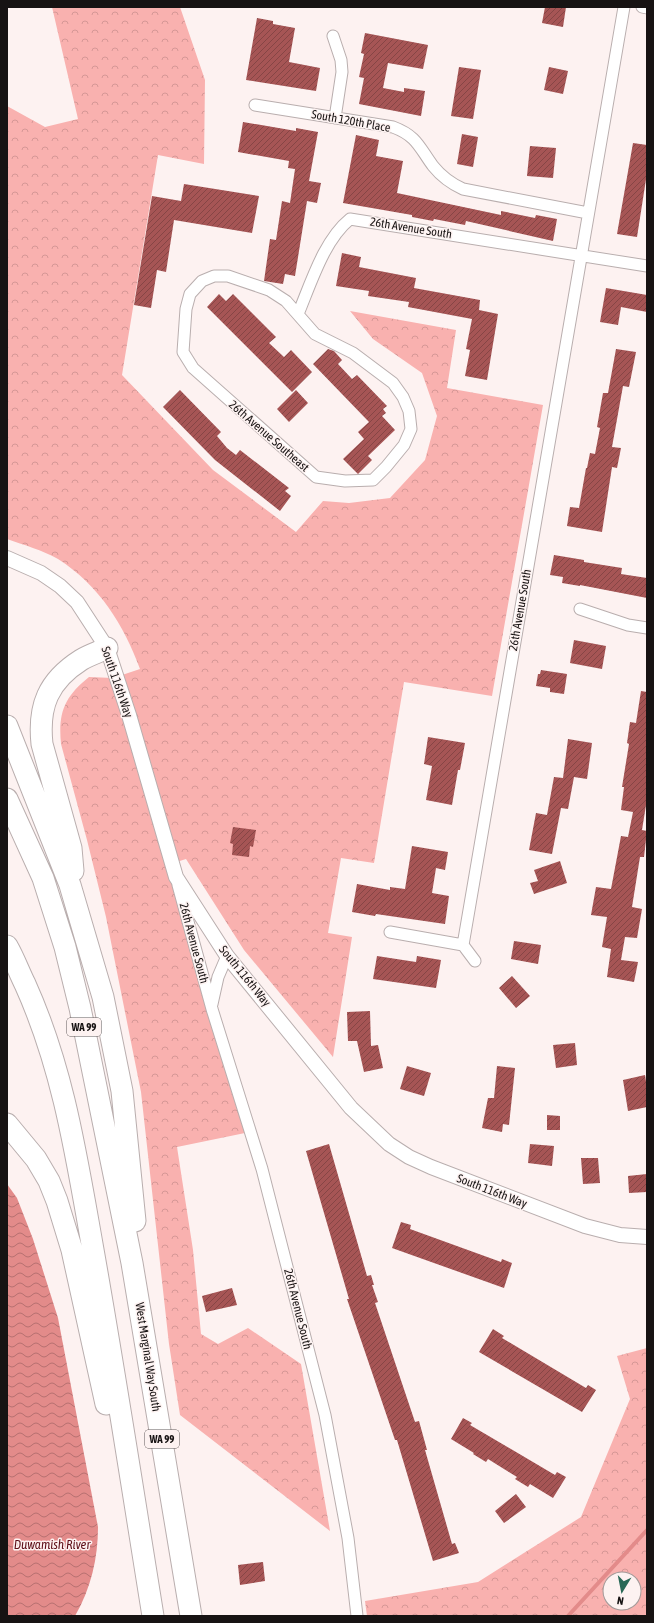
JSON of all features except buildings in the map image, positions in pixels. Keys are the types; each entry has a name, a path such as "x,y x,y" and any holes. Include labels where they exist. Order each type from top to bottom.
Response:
{"highway":[{"path":"76,901 71,848 42,744 40,727 42,712 53,684 62,674 82,659 107,648"},
{"path":"7,726 76,901 103,997 122,1091 137,1233 132,1263"},
{"name":"WA 99","path":"7,799 42,878 65,947 80,1008 132,1263"},
{"path":"7,946 33,1002 52,1055 64,1096 72,1132 107,1328 153,1616"},
{"path":"7,1124 28,1149 49,1182 66,1226 128,1501 147,1578"},
{"name":"West Marginal Way South","path":"132,1263 191,1616"}],"street":[{"name":"26th Avenue South","path":"463,945 624,7"},
{"path":"642,7 647,8"},
{"path":"333,36 341,60 342,72 335,118"},
{"name":"South 120th Place","path":"255,105 393,127 405,133 421,146 434,166 443,176 451,183 463,189 588,213"},
{"name":"26th Avenue South","path":"298,314 329,241 340,227 350,219 581,255"},
{"path":"581,255 647,266"},
{"name":"26th Avenue Southeast","path":"214,276 228,276 268,290 286,301 298,314 315,334 353,353 393,383 403,397 409,411 411,429 404,445 373,480 344,481 316,477 193,368 183,352 186,309 190,294 202,281 214,276"},
{"name":"South 116th Way","path":"7,558 41,573 60,586 77,602 91,622 107,648 129,715 176,877 227,956 351,1108 389,1144 409,1157 431,1167 584,1226 620,1235 647,1237"},
{"path":"580,609 628,624 647,628"},
{"name":"26th Avenue South","path":"176,877 212,1009 262,1169 325,1415 348,1538 357,1616"},
{"path":"390,932 463,945 475,961"},
{"name":"26th Avenue South","path":"212,1009 218,976 227,956"}],"green space":[{"path":"52,7 180,7 205,80 204,164 158,155 122,375 213,470 296,532 323,501 349,503 390,498 425,460 437,416 422,373 373,339 350,311 456,330 447,388 543,405 492,696 404,682 374,863 341,858 328,933 352,937 333,1057 244,950 186,859 167,865 245,1133 177,1147 193,1250 201,1334 218,1344 248,1328 301,1364 330,1531 180,1415 169,1344 141,1092 106,917 61,744 60,733 64,706 80,684 89,677 113,678 140,669 134,653 118,622 98,594 86,581 73,569 58,559 39,550 7,539 7,106 45,127 78,119"},
{"path":"647,1348 647,1616 367,1616 365,1601 478,1582 581,1517 630,1399 617,1356"}],"water":[{"name":"Duwamish River","path":"7,1184 17,1198 33,1239 58,1318 98,1527 97,1550 92,1573 85,1595 75,1616 7,1616"}],"waterway":[{"path":"568,1616 647,1530"}]}
